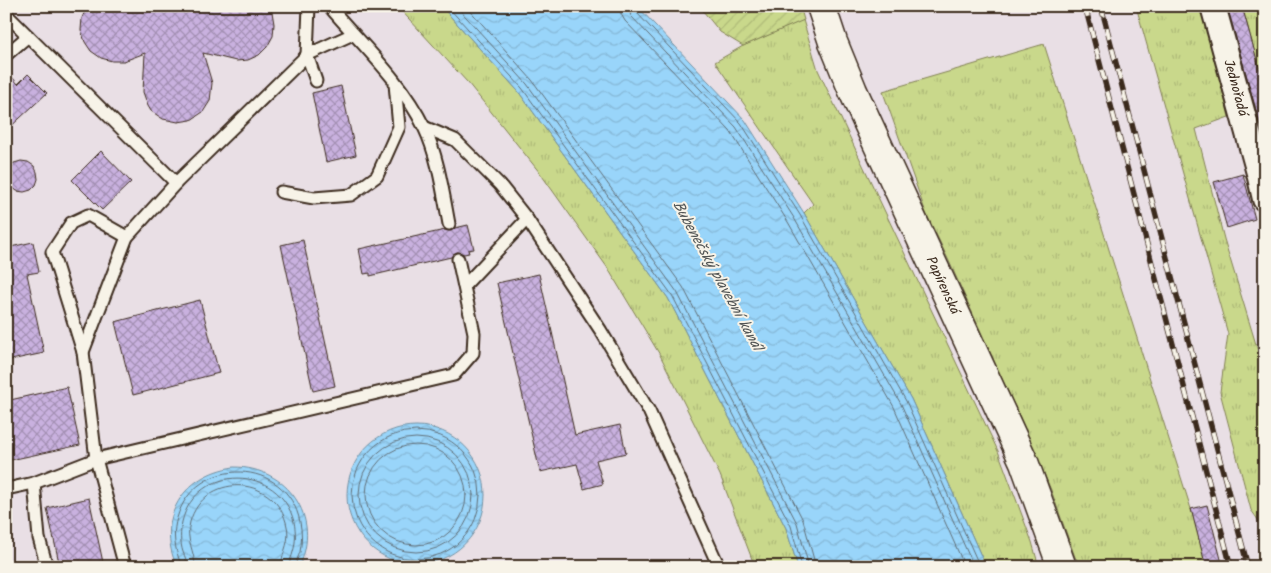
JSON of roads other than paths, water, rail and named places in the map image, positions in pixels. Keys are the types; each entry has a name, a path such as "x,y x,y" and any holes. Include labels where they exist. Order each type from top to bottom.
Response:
{"street":[{"name":"Papírenská","path":"821,6 852,91 1024,462 1062,567"},
{"name":"Jednořadá","path":"1213,6 1265,199"}],"lane":[{"path":"309,6 307,55 316,81"},
{"path":"329,6 395,80 424,127 436,163 450,224"},
{"path":"6,14 176,183"},
{"path":"83,352 127,236 176,183 307,55 353,34"},
{"path":"6,55 28,36"},
{"path":"281,192 314,198 351,195 377,176 399,127 395,80"},
{"path":"424,127 455,140 500,185 527,219 601,331 649,412 719,567"},
{"path":"124,567 96,459 83,352 52,252 71,223 88,215 127,236"},
{"path":"464,286 527,219"},
{"path":"6,486 11,488 34,482 96,459 454,374 473,353 474,332 458,259"},
{"path":"34,482 39,538 47,567"}],"water":[{"name":"Bubenečský plavební kanál","path":"441,6 637,6 745,120 804,213 911,399 986,567 798,567 786,528 668,298 518,91"},
{"path":"416,426 442,432 465,446 479,469 485,495 479,521 465,544 442,558 416,564 390,558 367,544 353,521 347,495 353,469 367,446 390,432"},
{"path":"234,467 253,469 270,476 284,485 295,498 303,513 306,530 305,548 299,567 177,567 171,549 169,532 172,516 178,502 188,489 200,479 216,471"}],"railway":[{"path":"1085,6 1231,567"},
{"path":"1101,6 1248,567"}]}
